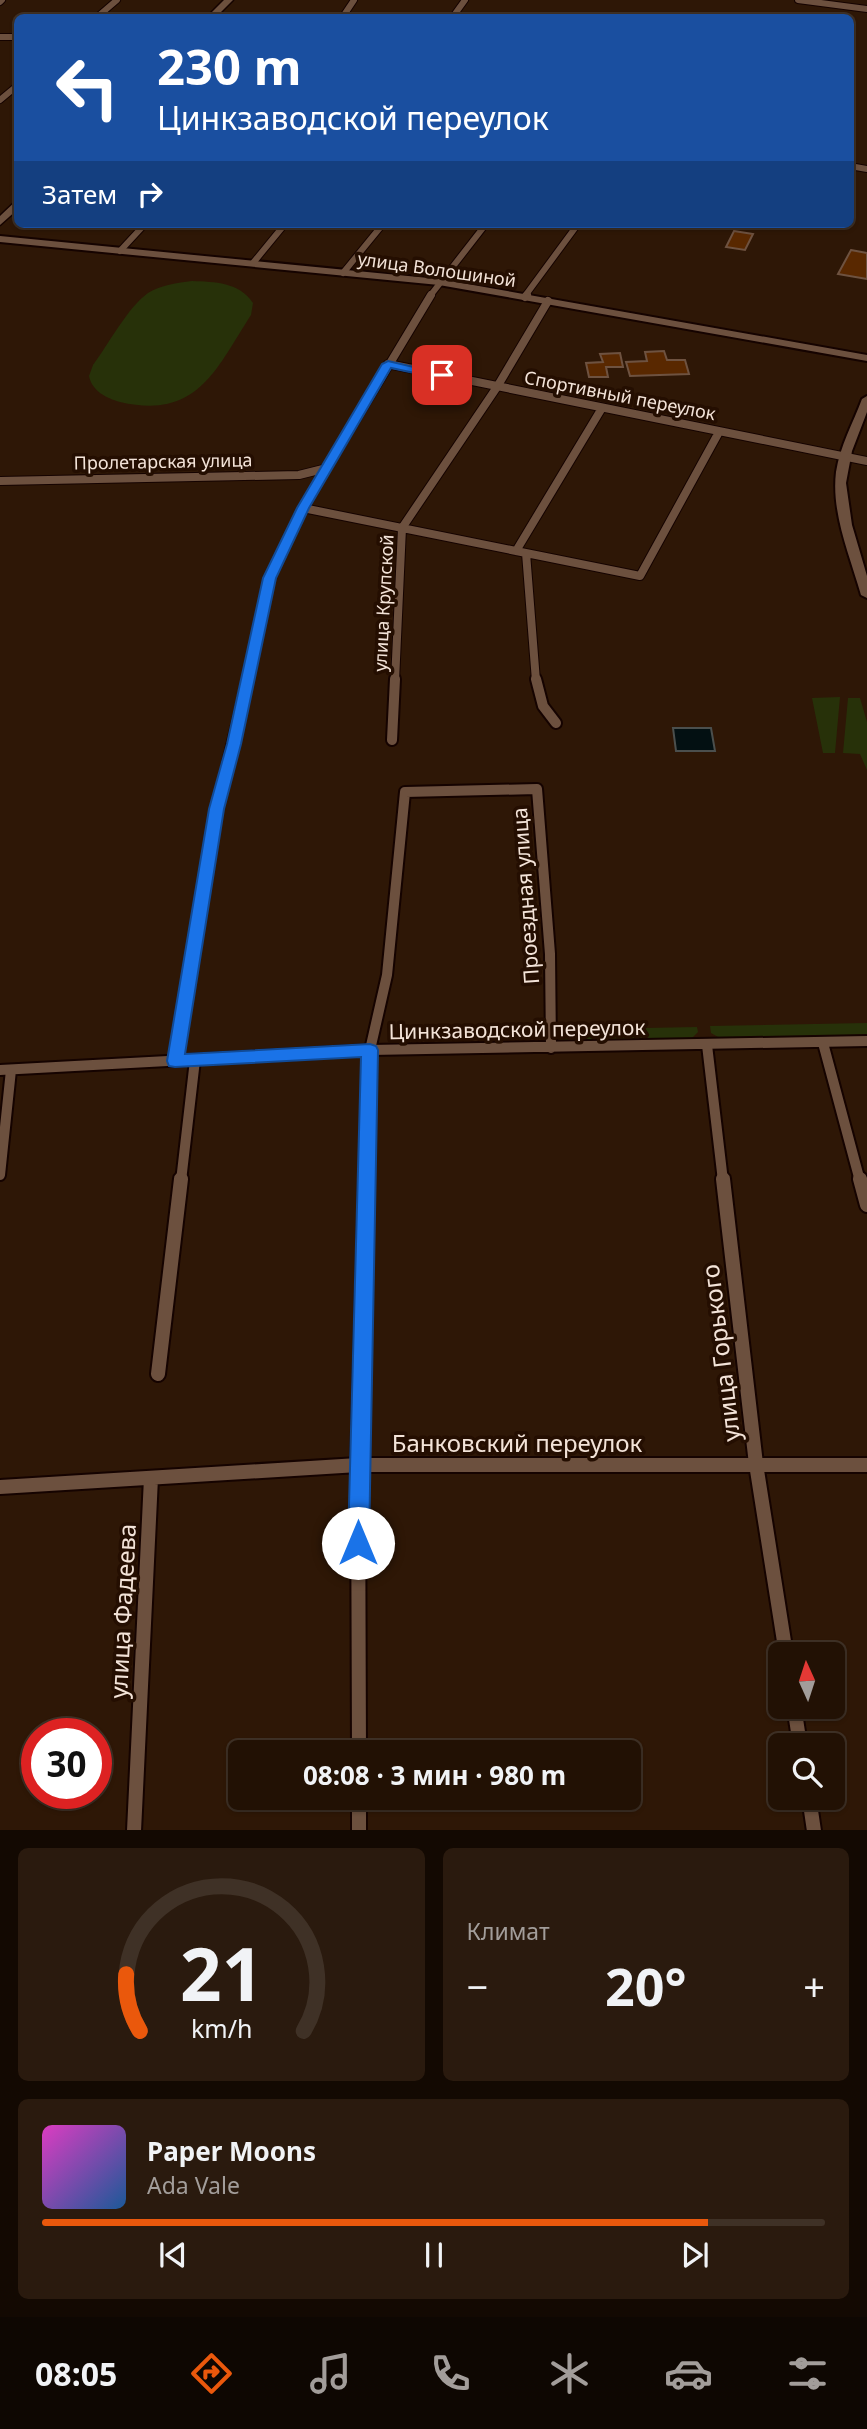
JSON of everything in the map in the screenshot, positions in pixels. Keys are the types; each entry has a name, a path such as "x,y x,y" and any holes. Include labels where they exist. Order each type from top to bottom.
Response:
{"main road":[{"path":"214,14 229,0"},
{"path":"0,222 14,206"}],"street":[{"path":"101,14 117,0"},
{"path":"798,0 867,9"},
{"path":"0,100 14,88"},
{"path":"120,251 141,228"},
{"path":"253,263 282,228"},
{"path":"343,273 380,228"},
{"path":"175,1061 217,809 270,578 303,508 388,364 439,282 483,228"},
{"path":"525,297 575,228"},
{"name":"улица Волошиной","path":"0,239 439,282 867,358"},
{"name":"улица Крупской","path":"392,740 402,528 497,387 548,301"},
{"name":"Спортивный переулок","path":"388,364 867,461"},
{"path":"866,591 841,483 845,456 867,400"},
{"path":"556,723 543,706 537,690 521,552 602,408"},
{"path":"303,508 640,576 719,432"},
{"name":"Пролетарская улица","path":"0,481 299,475 327,468"},
{"path":"299,475 313,491"},
{"name":"Проездная улица","path":"370,1050 387,975 405,792 537,789 550,954 551,1048"},
{"name":"Цинкзаводской переулок","path":"5,1070 370,1050 867,1041"},
{"path":"823,1042 867,1205"},
{"name":"улица Горького","path":"707,1045 755,1464 784,1642"},
{"path":"359,1740 358,1465 370,1050"},
{"path":"158,1374 195,1060"},
{"path":"0,1175 5,1070"},
{"name":"Банковский переулок","path":"0,1487 358,1465 867,1465"},
{"name":"улица Фадеева","path":"134,1830 151,1478"},
{"path":"359,1810 359,1830"},
{"path":"811,1810 814,1830"}],"green space":[{"path":"192,281 234,287 253,303 251,315 215,371 202,386 186,397 168,404 147,406 120,402 100,393 89,376 93,365 133,307 153,290"},
{"path":"840,697 835,753 823,753 812,698"},
{"path":"848,698 860,698 867,722 867,770 860,754 843,753"},
{"path":"867,1023 867,1035 720,1038 711,1033 710,1026"},
{"path":"697,1027 698,1032 692,1038 557,1041 570,1032 590,1032 594,1029"}],"shaded area":[{"path":"673,728 711,728 715,751 676,751"}],"building":[{"path":"734,231 753,234 745,250 726,247"},
{"path":"851,250 867,253 867,279 838,274"},
{"path":"664,351 667,360 685,360 689,374 630,376 626,362 647,361 645,352"},
{"path":"620,353 623,367 606,367 608,377 589,377 586,363 603,362 600,354"}],"route":[{"path":"358,1543 370,1050 175,1061 217,809 270,578 303,508 388,364 442,375"}]}
